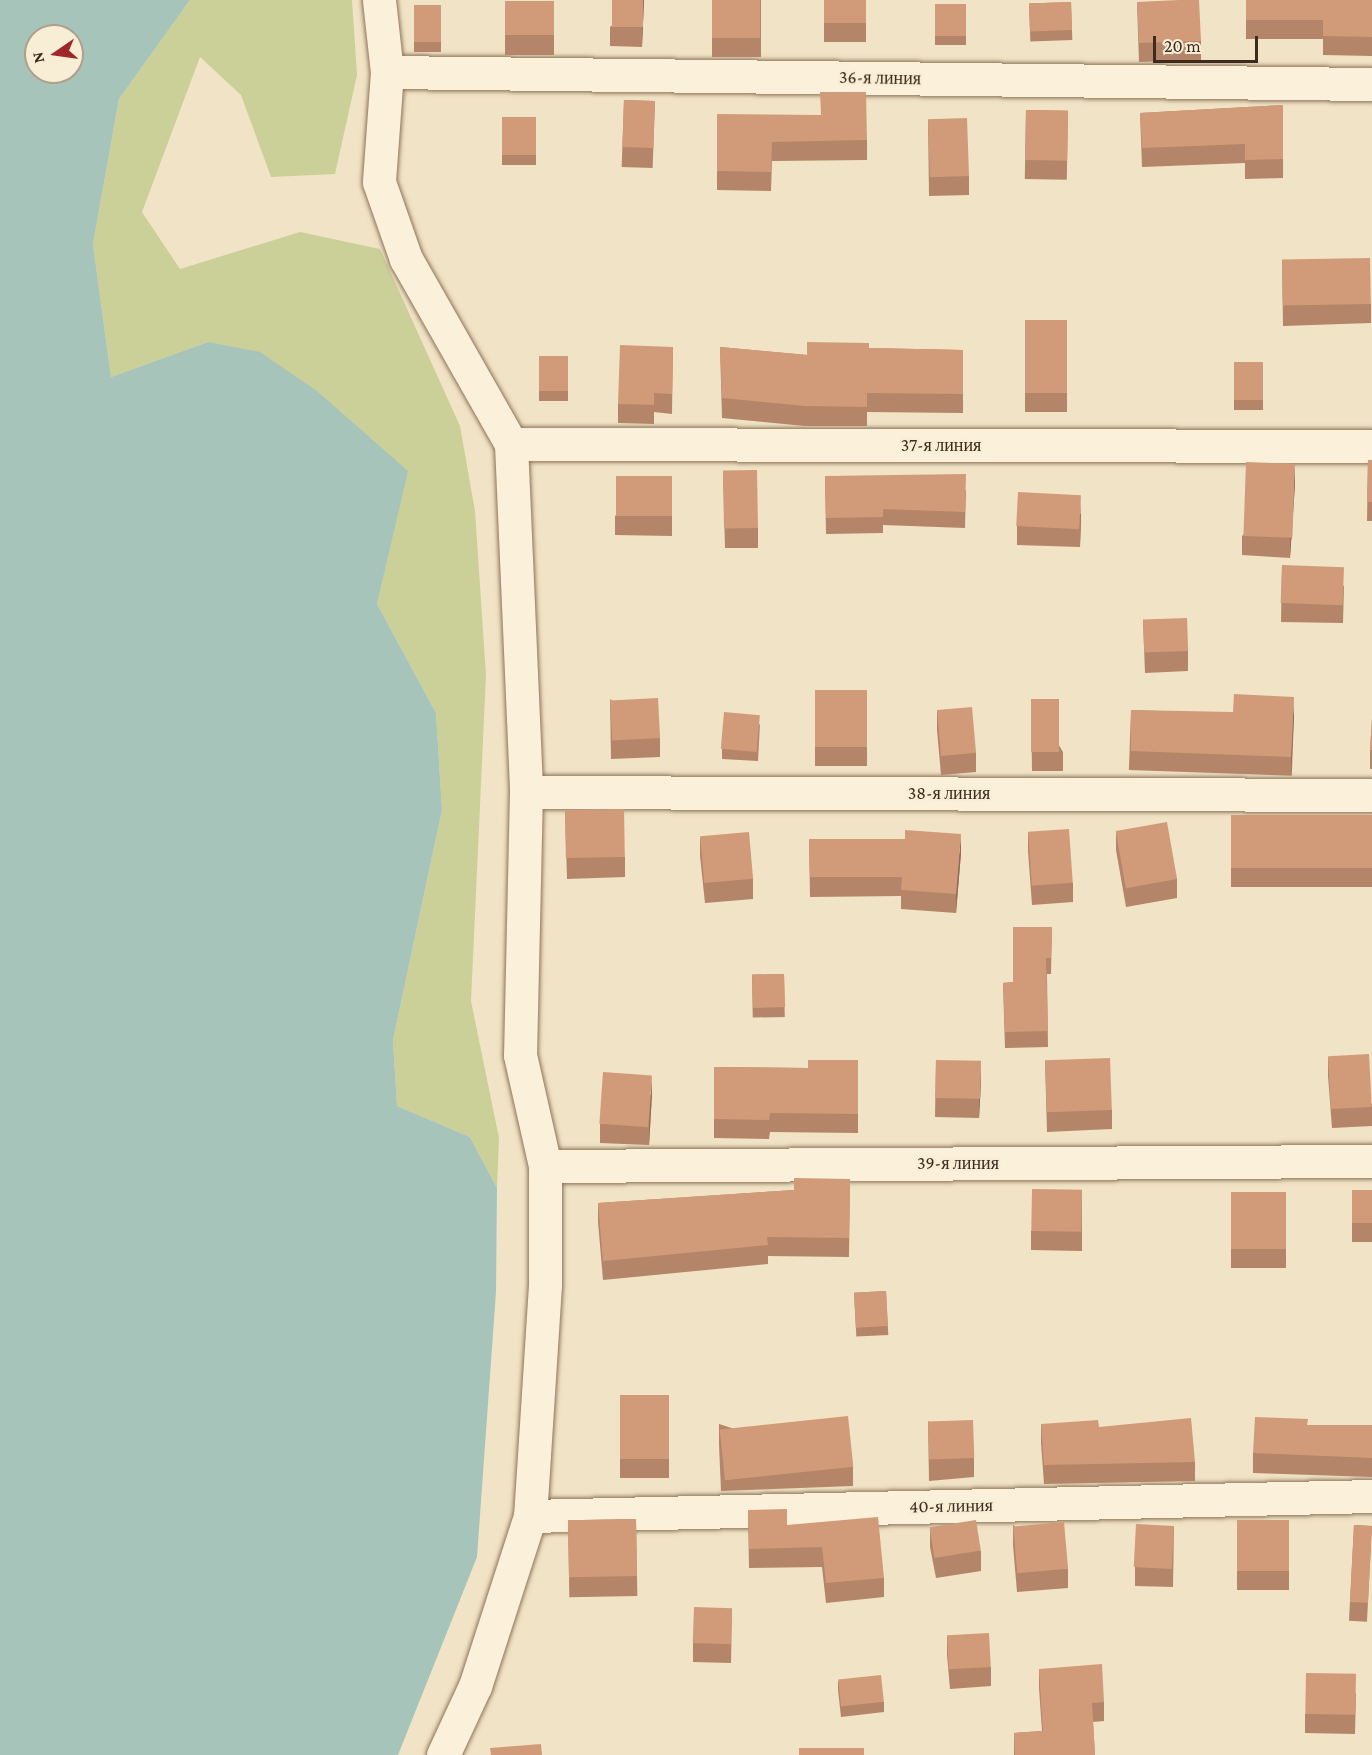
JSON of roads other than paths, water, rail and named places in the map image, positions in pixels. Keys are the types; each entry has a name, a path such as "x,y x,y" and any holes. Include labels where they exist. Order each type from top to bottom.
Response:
{"street":[{"path":"379,0 387,72 380,182 406,259 511,444 526,792 520,1055 545,1166 545,1285 530,1516 475,1686 443,1755"},
{"name":"36-я линия","path":"387,72 1372,84"},
{"name":"37-я линия","path":"511,444 1372,446"},
{"name":"38-я линия","path":"526,792 1372,795"},
{"name":"39-я линия","path":"545,1166 1372,1161"},
{"name":"40-я линия","path":"530,1516 1372,1496"}],"water":[{"path":"0,0 190,0 119,99 93,244 111,377 208,342 260,352 317,391 408,471 377,604 436,713 442,810 393,1040 397,1106 470,1137 497,1188 496,1292 477,1557 398,1755 0,1755"}]}
